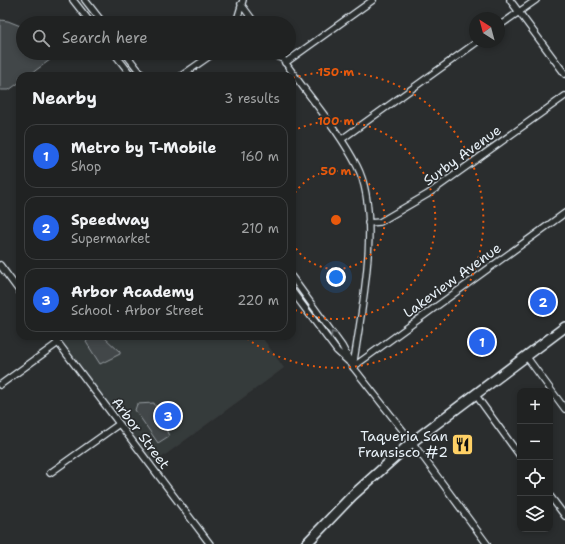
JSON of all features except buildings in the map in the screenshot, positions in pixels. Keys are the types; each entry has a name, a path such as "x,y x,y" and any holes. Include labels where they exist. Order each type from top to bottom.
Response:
{"main road":[{"path":"306,544 352,496 412,442 565,327"}],"street":[{"path":"73,0 86,16"},
{"path":"85,0 98,16"},
{"path":"296,53 373,0"},
{"path":"510,0 565,74"},
{"path":"505,22 536,0"},
{"path":"238,16 242,2"},
{"path":"242,2 251,16"},
{"path":"342,139 469,48"},
{"path":"119,60 129,72"},
{"path":"130,60 140,72"},
{"path":"187,72 204,60"},
{"path":"284,61 292,72"},
{"path":"296,77 342,139 358,167 366,193 368,250 353,367"},
{"name":"Surby Avenue","path":"368,223 380,222 428,194 565,96"},
{"name":"Lakeview Avenue","path":"353,367 565,213"},
{"path":"0,265 16,287"},
{"path":"296,283 342,346 353,367"},
{"path":"296,296 336,351 353,367 412,442 487,544"},
{"name":"Arbor Street","path":"56,340 210,544"},
{"path":"0,385 58,343"},
{"path":"526,356 565,409"},
{"path":"475,394 517,452"},
{"path":"50,473 119,424"},
{"path":"553,500 565,516"}],"shaded area":[{"path":"0,20 16,24 16,60 50,60 33,72 16,72 16,85 9,90 0,90"},
{"path":"61,340 264,340 284,368 153,464"},
{"path":"88,340 107,340 120,352 120,354 100,364 86,342"},
{"path":"154,403 169,436 158,443 135,410 137,404"}],"place":[{"name":"Speedway","path":"543,302"},
{"name":"Metro by T-Mobile","path":"482,342"},
{"name":"Arbor Academy","path":"168,416"},
{"name":"Taqueria San Fransisco #2","path":"463,444"}]}
